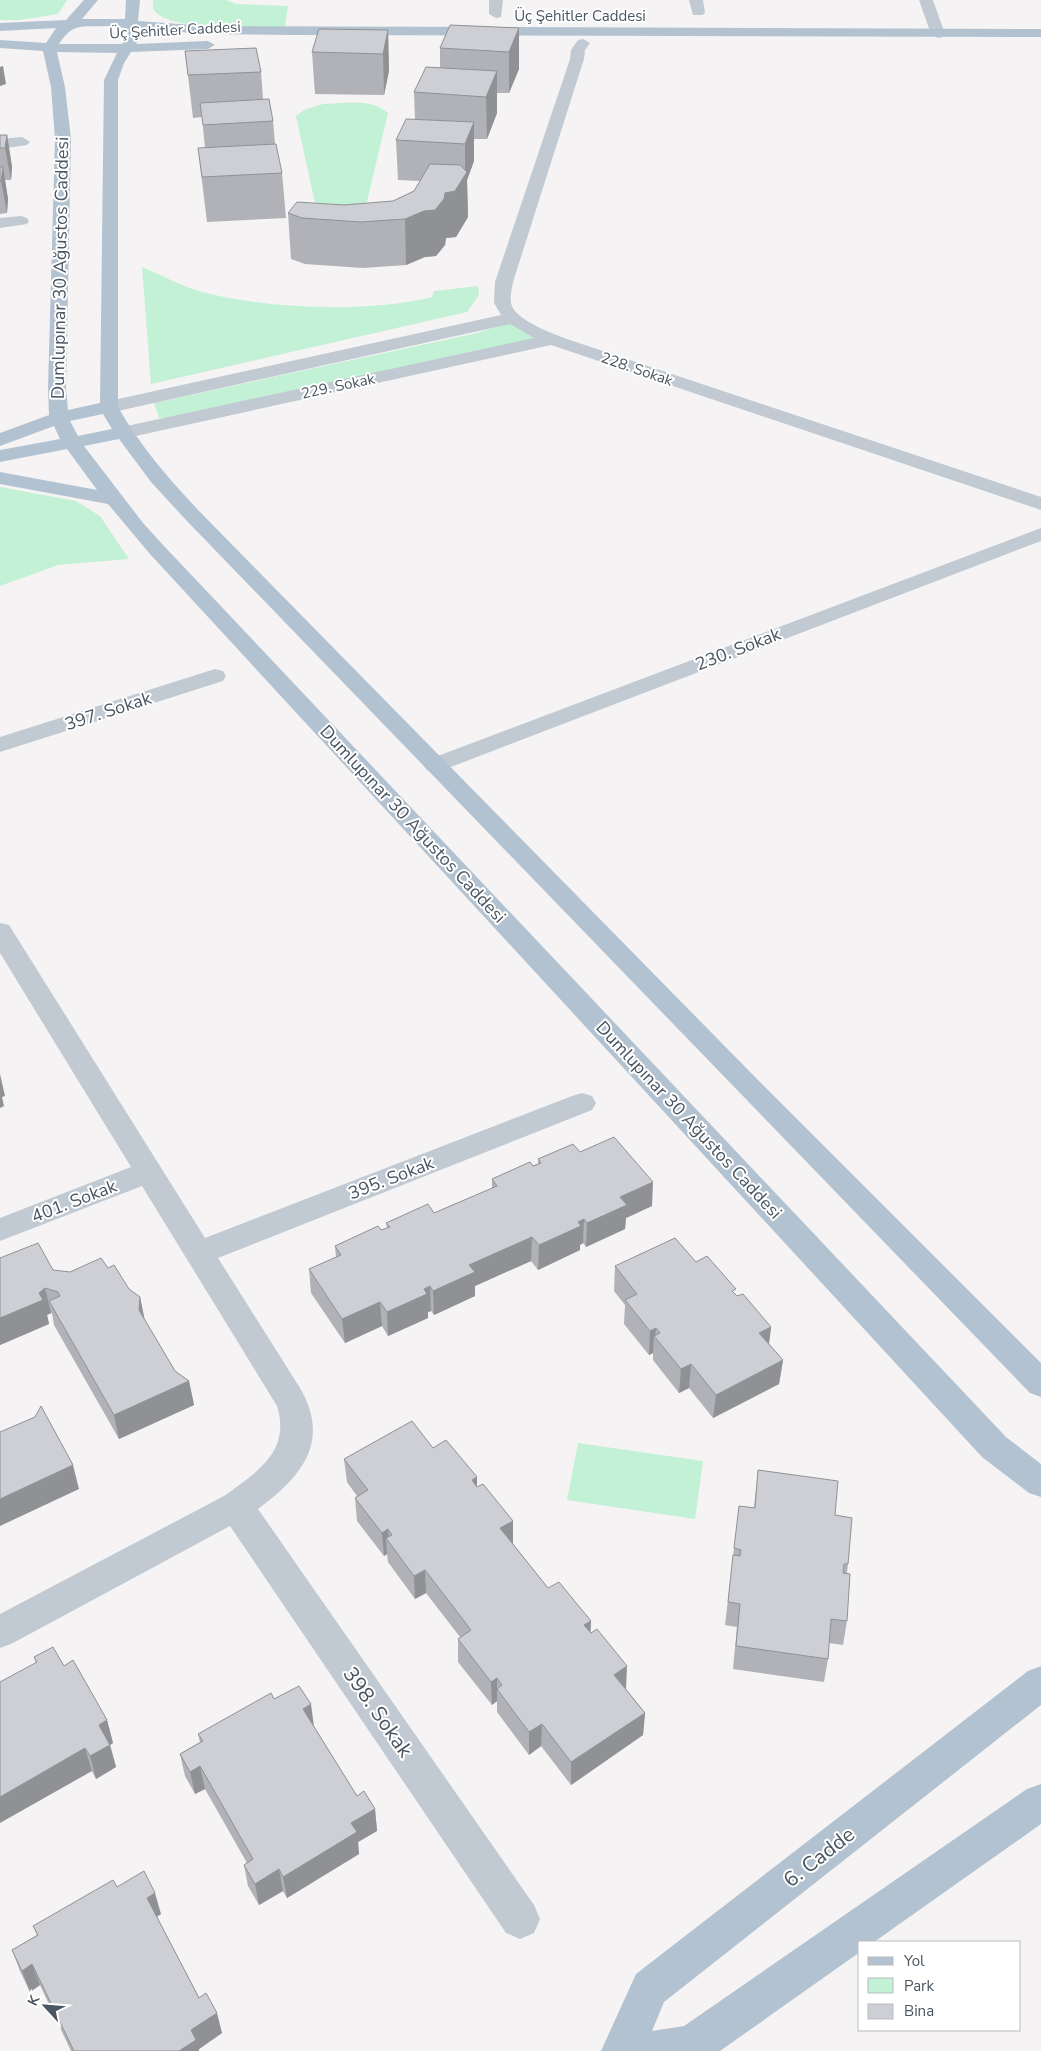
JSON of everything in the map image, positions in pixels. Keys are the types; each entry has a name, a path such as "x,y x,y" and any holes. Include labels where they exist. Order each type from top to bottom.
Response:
{"main road":[{"path":"50,48 62,29 72,22 91,0"},
{"path":"133,0 132,23 134,37 124,49 111,80 109,407 122,433 160,480 193,516 748,1088 1041,1384"},
{"name":"Üç Şehitler Caddesi","path":"0,27 72,22 132,23 180,28 291,31 1041,34"},
{"name":"Üç Şehitler Caddesi","path":"0,44 83,50 275,42 1041,44"},
{"name":"Dumlupınar 30 Ağustos Caddesi","path":"50,48 52,66 58,88 63,139 56,388 59,418 72,443 136,527 994,1447 1041,1483"},
{"path":"0,440 59,418 109,407"},
{"path":"0,456 122,433"},
{"path":"0,478 114,499"},
{"name":"6. Cadde","path":"622,2051 650,1988 1041,1683"},
{"path":"654,2051 691,2046 1041,1802"}],"street":[{"path":"926,0 938,34"},
{"path":"513,318 503,305 504,282 577,60 578,50 583,44"},
{"path":"0,144 22,142"},
{"path":"0,223 21,221"},
{"name":"228. Sokak","path":"513,318 554,340 592,354 1041,504"},
{"name":"229. Sokak","path":"109,407 513,318"},
{"name":"229. Sokak","path":"122,433 554,340"},
{"name":"230. Sokak","path":"435,765 1041,534"},
{"name":"397. Sokak","path":"0,745 215,676"},
{"path":"0,931 294,1408 298,1428 295,1446 285,1463 266,1485 236,1506 0,1632"},
{"name":"395. Sokak","path":"199,1253 582,1102"},
{"name":"401. Sokak","path":"0,1230 149,1172"},
{"name":"398. Sokak","path":"236,1506 520,1919"}],"green space":[{"path":"0,0 67,0 58,14 20,20 0,20"},
{"path":"153,0 226,0 236,4 288,6 285,27 214,27 176,22 162,17 153,9"},
{"path":"366,103 381,108 388,113 365,210 320,226 296,116 304,110 323,104"},
{"path":"142,267 194,290 228,298 286,305 348,307 378,305 432,297 434,291 478,286 479,295 467,312 151,384"},
{"path":"514,320 535,339 172,417 159,418 154,403 477,333"},
{"path":"0,487 76,501 100,516 129,559 58,565 0,586"},
{"path":"578,1443 703,1461 695,1519 567,1500"}],"building":[{"path":"450,25 519,28 509,52 440,48"},
{"path":"319,29 388,30 383,54 312,52"},
{"path":"256,48 261,72 188,75 185,51"},
{"path":"426,67 497,71 486,97 414,92"},
{"path":"269,99 273,121 203,125 200,103"},
{"path":"406,119 474,122 465,144 396,140"},
{"path":"0,135 7,135 5,148 0,148"},
{"path":"276,144 282,173 202,177 198,148"},
{"path":"430,164 460,165 467,172 455,191 445,193 444,199 435,210 424,211 405,219 361,222 302,218 288,213 297,202 344,205 393,201 414,191"},
{"path":"0,167 3,167 1,181 0,181"},
{"path":"614,1137 653,1182 620,1197 627,1205 587,1223 584,1219 578,1222 581,1226 539,1245 532,1237 469,1265 475,1272 433,1291 430,1286 424,1289 427,1294 387,1312 380,1302 342,1319 309,1269 341,1255 335,1246 378,1226 381,1230 390,1227 386,1223 428,1204 434,1213 497,1186 492,1179 530,1162 533,1166 541,1163 538,1159 573,1144 580,1152"},
{"path":"675,1238 696,1262 707,1256 736,1289 732,1291 737,1296 743,1294 771,1327 759,1333 783,1360 716,1395 691,1364 681,1369 654,1336 660,1333 656,1328 650,1331 625,1300 637,1294 615,1266"},
{"path":"38,1243 53,1270 70,1272 101,1258 108,1268 114,1265 129,1289 140,1297 139,1310 175,1371 189,1381 114,1415 49,1301 60,1296 58,1292 45,1288 39,1293 43,1300 0,1318 0,1258"},
{"path":"41,1406 73,1465 0,1499 0,1432 35,1417"},
{"path":"412,1421 433,1448 446,1440 477,1477 472,1480 477,1487 483,1484 513,1521 500,1528 548,1588 559,1582 591,1621 584,1625 591,1633 597,1629 627,1666 614,1675 645,1713 571,1762 542,1724 529,1732 497,1689 502,1685 497,1678 491,1682 458,1639 471,1630 425,1570 414,1576 386,1538 392,1535 388,1529 382,1533 355,1498 368,1490 344,1459"},
{"path":"758,1470 838,1481 835,1515 852,1518 848,1564 844,1564 843,1573 850,1574 847,1621 831,1619 828,1659 736,1646 740,1604 728,1602 733,1555 740,1556 741,1550 734,1548 739,1506 755,1508"},
{"path":"53,1647 64,1666 73,1660 107,1720 99,1725 110,1745 90,1756 85,1748 0,1797 0,1682 37,1662 34,1657"},
{"path":"299,1686 311,1704 303,1709 357,1796 364,1791 375,1809 351,1823 357,1832 283,1877 279,1869 255,1884 244,1865 253,1859 200,1766 190,1772 180,1754 203,1741 198,1734 271,1693 274,1699"},
{"path":"144,1871 155,1893 147,1898 199,1998 206,1993 217,2013 191,2030 196,2040 179,2051 74,2051 32,1964 22,1971 12,1950 38,1935 33,1926 113,1880 117,1887"}]}
